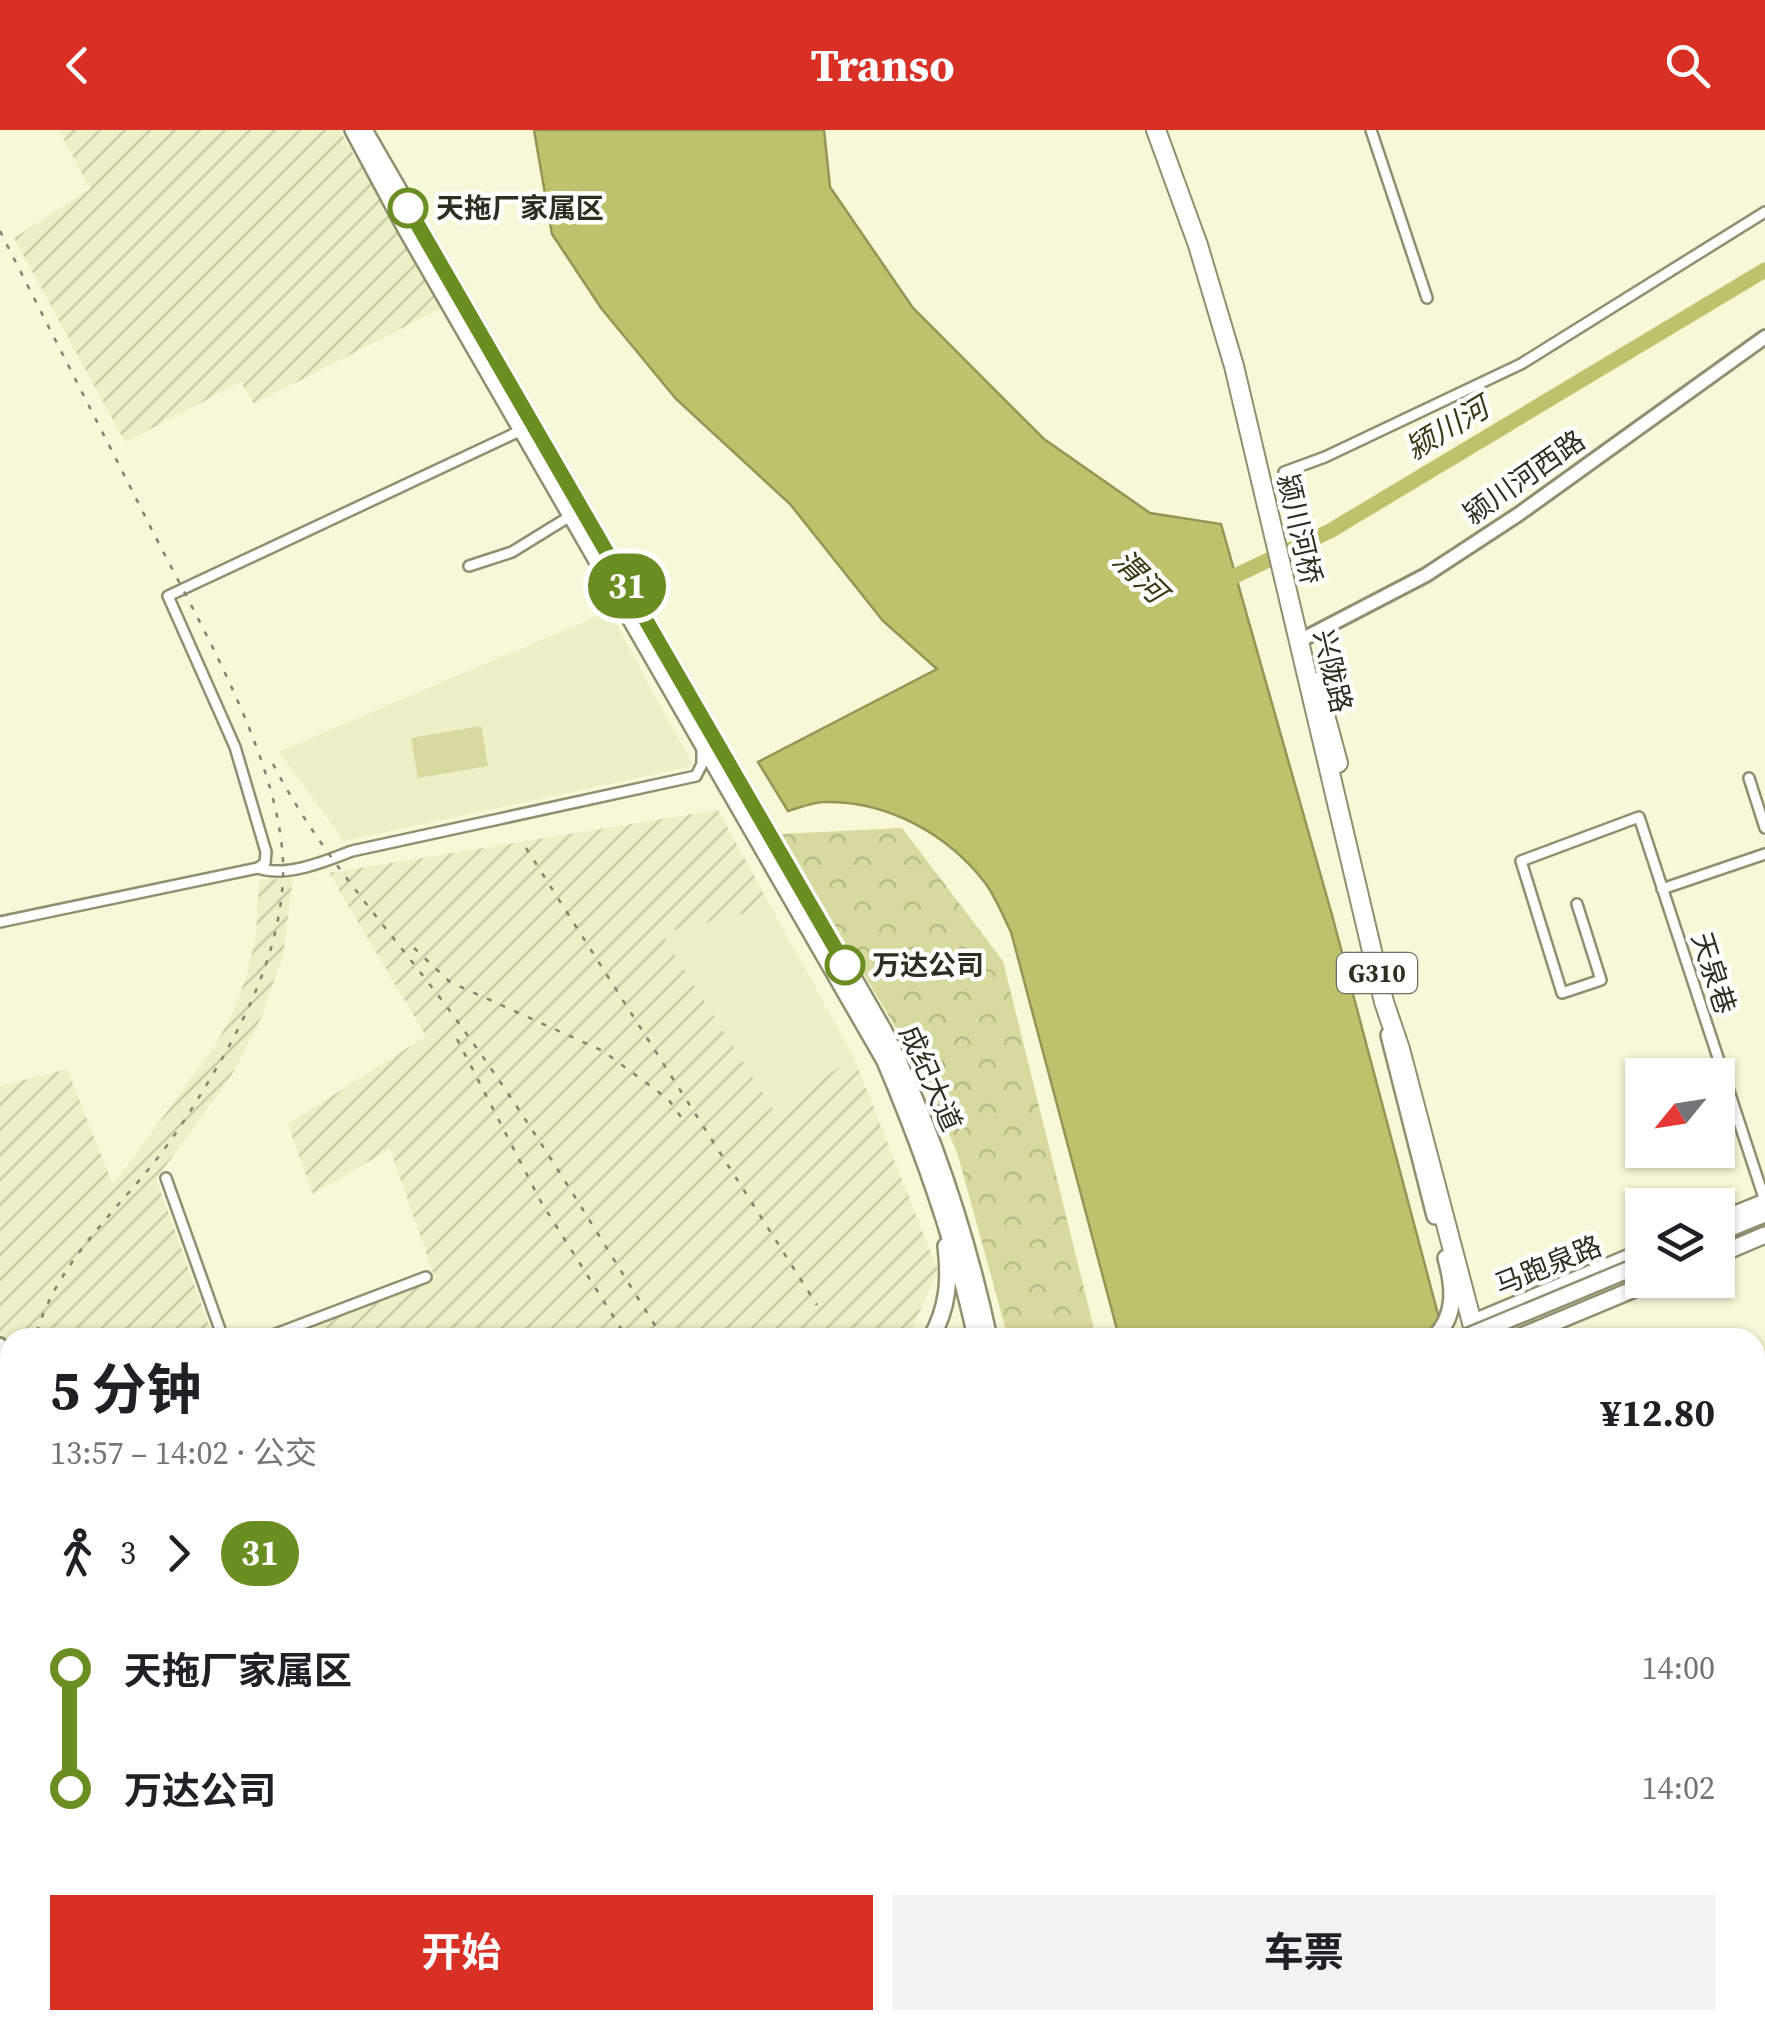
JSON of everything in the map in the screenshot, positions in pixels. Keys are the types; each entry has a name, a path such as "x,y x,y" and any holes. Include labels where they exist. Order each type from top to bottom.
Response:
{"highway":[{"name":"颍川河桥","path":"1156,130 1198,245 1234,366 1293,620"},
{"name":"兴陇路","path":"1293,620 1325,706 1477,1328"},
{"name":"兴陇路","path":"1293,620 1384,1002 1477,1328"}],"main road":[{"name":"成纪大道","path":"353,130 885,1061 963,1274 974,1328"},
{"name":"成纪大道","path":"364,130 884,1031 932,1138 975,1274 986,1328"},
{"name":"颍川河西路","path":"1302,643 1426,576 1519,514 1765,336"},
{"name":"颍川河西路","path":"1302,643 1414,590 1508,530 1765,346"},
{"path":"1384,1002 1392,1055 1453,1292 1448,1320 1442,1328"},
{"path":"932,1138 957,1184 997,1328"},
{"path":"1735,1214 1765,1201"},
{"path":"935,1328 946,1302 950,1274 942,1213"},
{"path":"1735,1229 1765,1214"},
{"path":"1735,1232 1765,1222"},
{"path":"1735,1248 1765,1235"},
{"name":"马跑泉路","path":"1486,1328 1625,1260"},
{"path":"1488,1328 1625,1275"},
{"name":"马跑泉路","path":"1541,1328 1625,1293"}],"street":[{"path":"1371,130 1427,298"},
{"path":"1284,472 1325,457 1522,364 1765,212"},
{"path":"0,922 258,868 266,863 235,748 168,596 522,430"},
{"path":"469,566 512,552 572,515"},
{"path":"258,868 269,872 322,863 352,851 696,776 702,764 702,742"},
{"path":"1749,778 1765,828"},
{"name":"天泉巷","path":"1577,904 1601,980 1562,993 1521,861 1639,817 1765,1201"},
{"path":"1662,889 1765,854"},
{"path":"166,1178 220,1328"},
{"path":"291,1328 426,1276"}],"shaded area":[{"path":"59,130 339,130 445,306 254,404 241,382 125,442 14,238 90,189"},
{"path":"609,611 693,766 344,841 279,752"},
{"path":"718,810 771,907 661,933 773,1109 854,1058 938,1271 912,1328 305,1328 435,1278 390,1149 313,1194 288,1124 426,1036 329,873"},
{"path":"293,878 283,955 261,1018 231,1076 156,1179 210,1328 0,1328 0,1086 67,1069 113,1185 215,1046 233,1012 256,934 259,880"},
{"name":"万达公司","path":"771,907 854,1058 773,1110 660,933"}],"green space":[{"path":"481,726 488,766 418,778 411,738"},
{"path":"902,828 1003,961 1094,1328 1006,1328 957,1152 935,1103 906,1045 781,834"}],"water":[{"name":"渭河","path":"534,130 824,130 830,187 913,308 1044,439 1150,513 1221,524 1332,915 1442,1328 1117,1328 1011,932 990,889 954,850 894,814 825,802 788,811 758,762 937,669 883,621 790,504 676,399 601,308 552,234"}],"waterway":[{"name":"颍川河","path":"1220,583 1330,531 1765,270"}],"railway":[{"path":"0,231 237,699 271,792 281,837 283,879 271,949 234,1036 168,1144 68,1269 39,1328"},
{"path":"273,764 340,870 494,1073 657,1328"},
{"path":"526,848 817,1305"},
{"path":"414,948 450,982 603,1051 668,1099 684,1121"},
{"path":"457,1039 541,1202 621,1328"}],"bus line":[{"name":"31","path":"408,208 845,965"}],"place":[{"name":"天拖厂家属区","path":"408,208"},
{"name":"万达公司","path":"845,965"}]}
